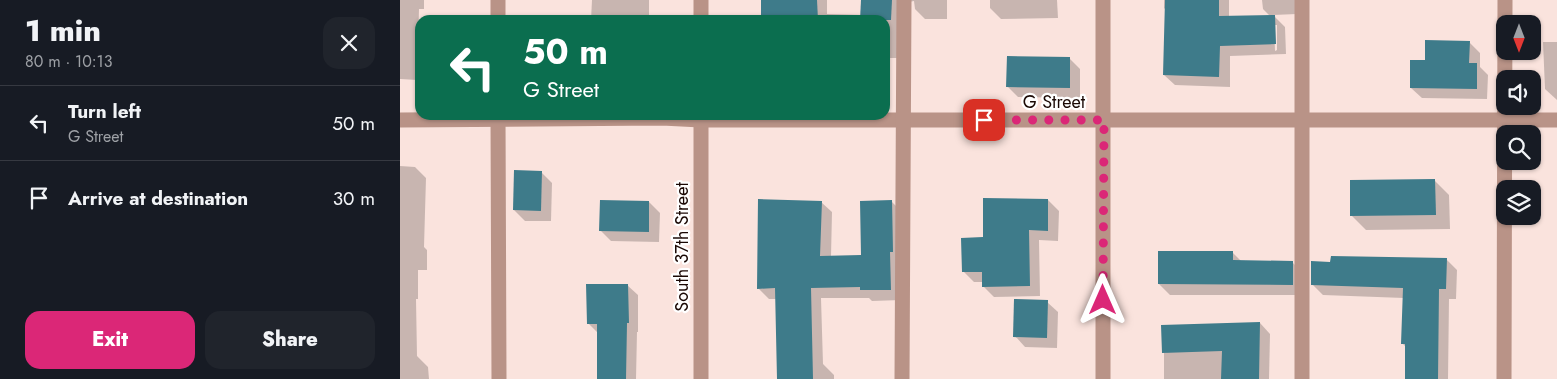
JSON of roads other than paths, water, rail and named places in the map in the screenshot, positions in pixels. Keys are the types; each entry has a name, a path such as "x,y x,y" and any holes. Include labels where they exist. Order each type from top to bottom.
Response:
{"street":[{"path":"498,0 498,15"},
{"path":"701,0 701,15"},
{"path":"902,379 904,0"},
{"path":"1103,379 1104,0"},
{"path":"1302,0 1302,379"},
{"path":"1504,0 1504,379"},
{"name":"G Street","path":"400,120 415,120"},
{"path":"498,120 499,379"},
{"name":"South 37th Street","path":"700,379 701,120"},
{"name":"G Street","path":"890,120 1557,120"}]}
